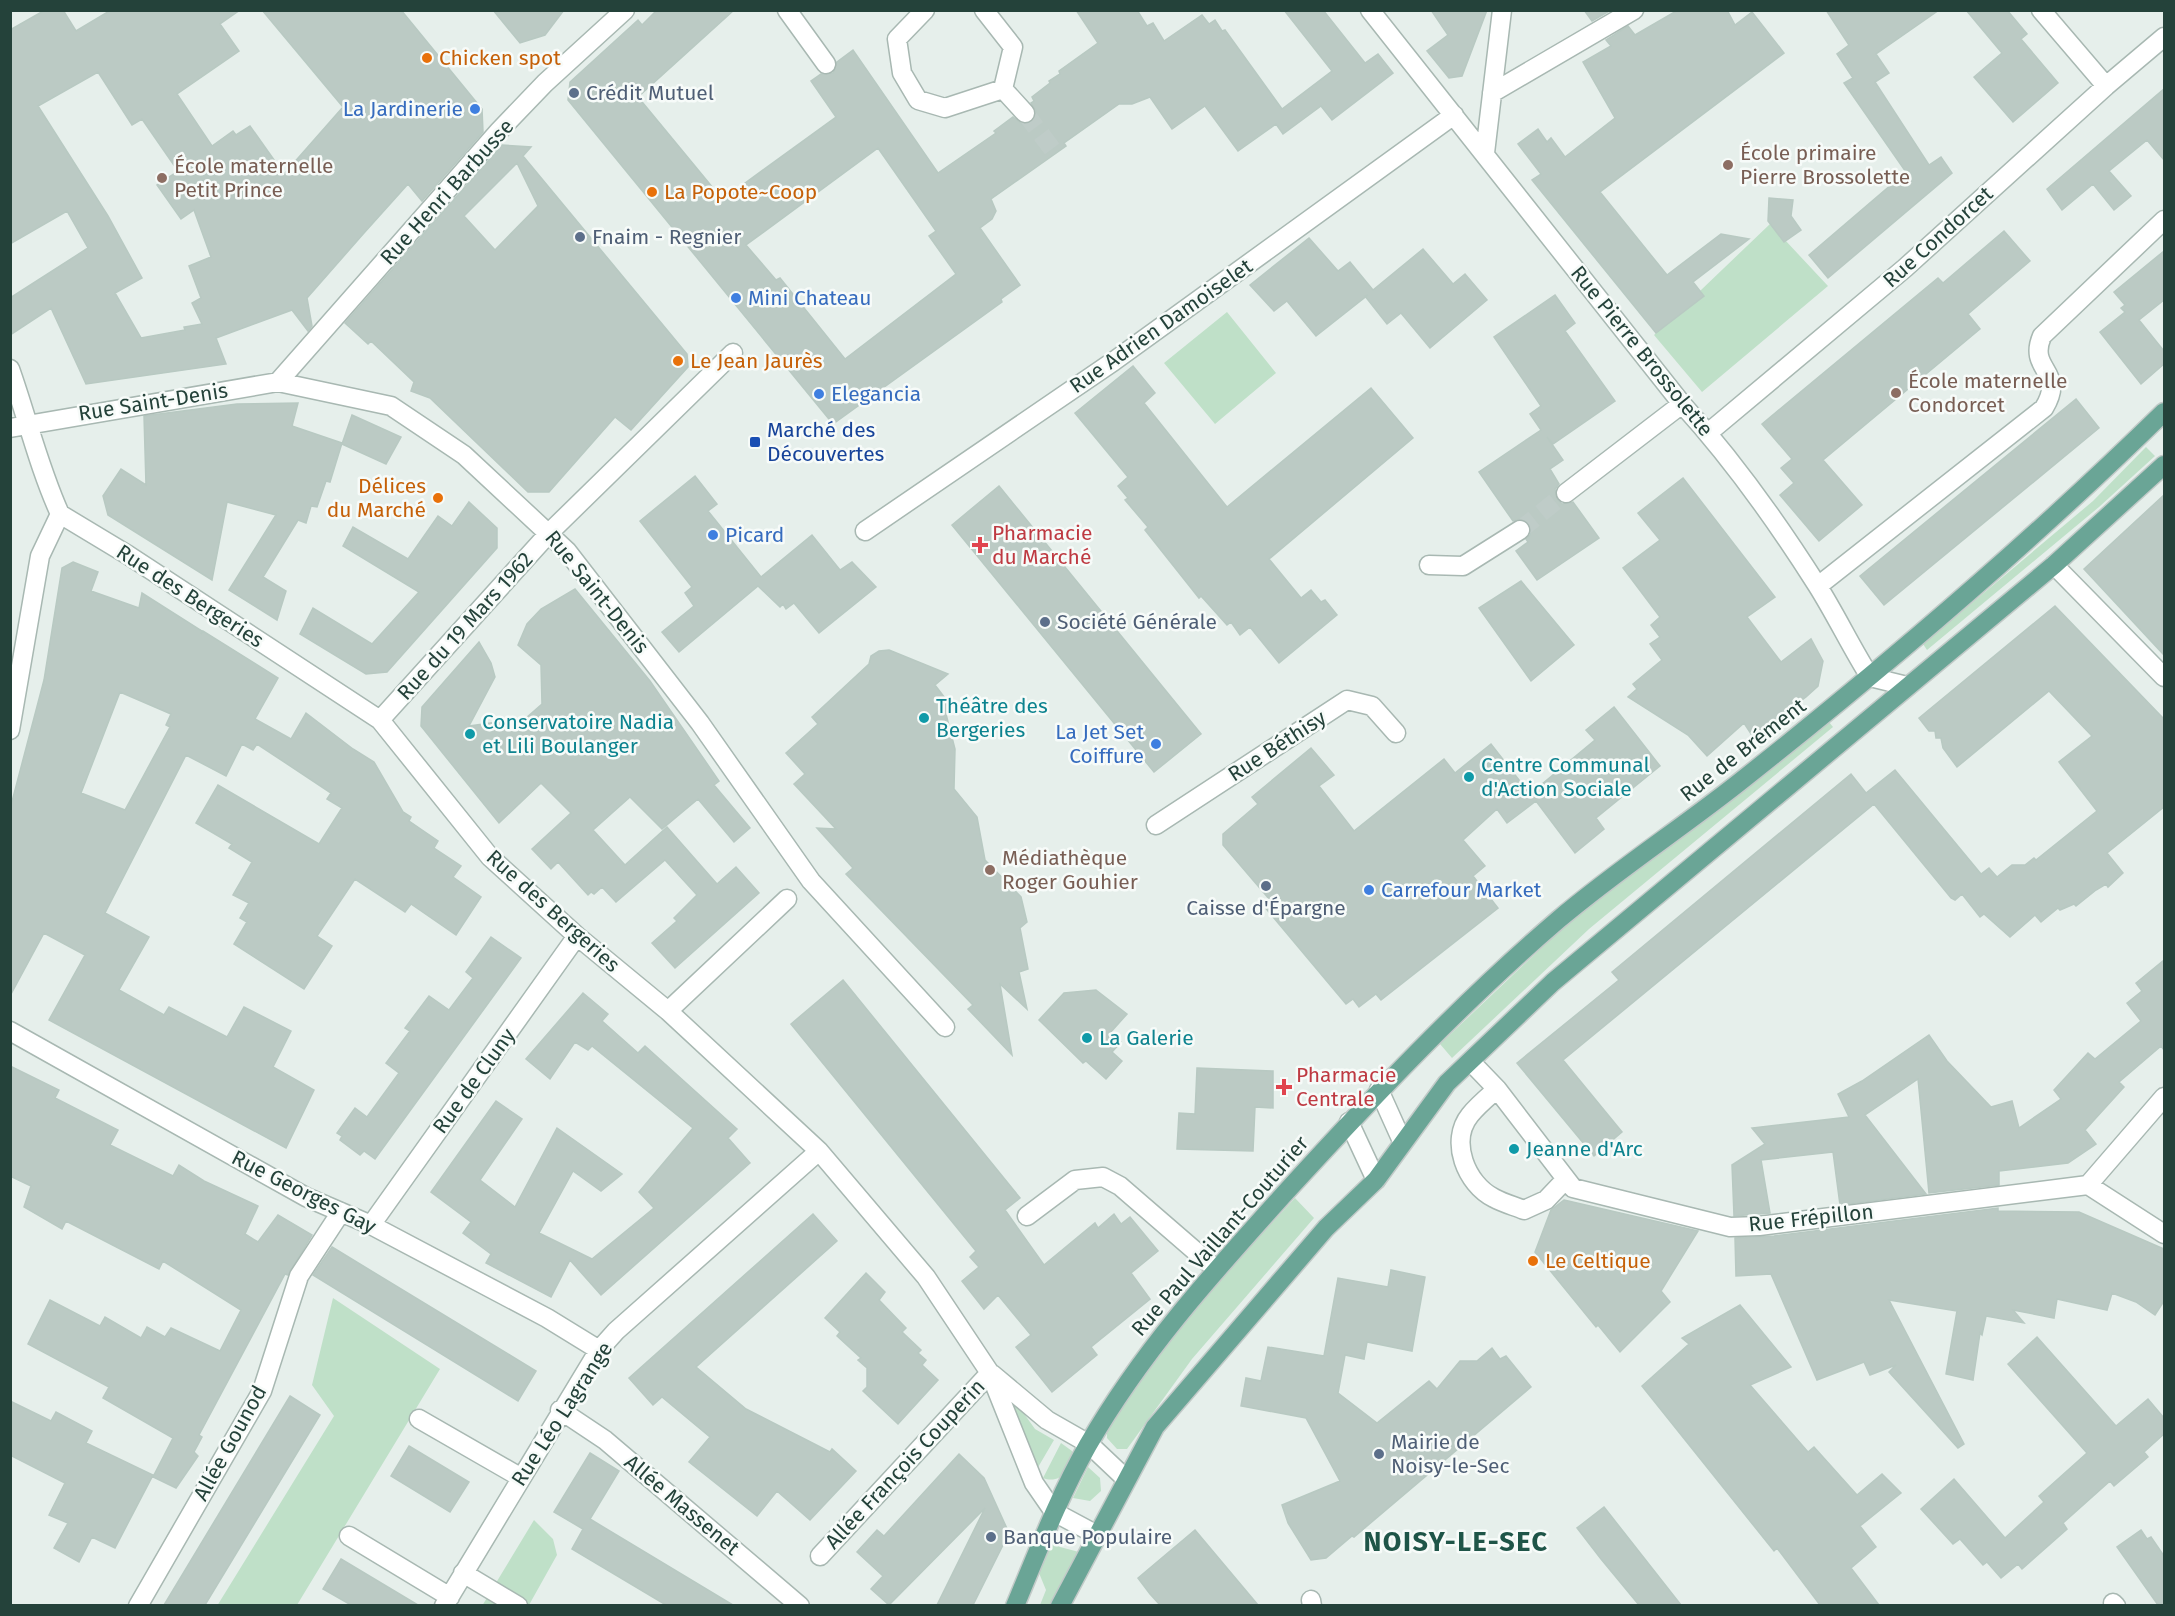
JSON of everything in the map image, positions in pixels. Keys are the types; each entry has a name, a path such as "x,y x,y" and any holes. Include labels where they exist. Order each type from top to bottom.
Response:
{"main road":[{"name":"Rue de Brément","path":"1349,1122 1429,1039 1560,919 1744,779 1870,677 2069,506 2164,412"},
{"path":"1060,1605 1155,1427 1326,1228 1376,1180 1402,1141 1447,1083 1472,1062 1553,982 2054,565 2164,465"},
{"name":"Rue Paul Vaillant-Couturier","path":"1015,1605 1054,1512 1089,1444 1162,1333 1216,1269 1349,1122"}],"street":[{"name":"Rue Henri Barbusse","path":"278,382 499,131 545,83 624,10"},
{"path":"787,10 826,64"},
{"path":"925,10 897,39 902,73 918,100 945,108 1003,89"},
{"path":"984,10 1013,47 1003,89"},
{"name":"Rue Pierre Brossolette","path":"1370,10 1682,404 1708,433 1776,524 1818,586 1870,677"},
{"path":"1485,153 1502,10"},
{"path":"1492,93 1634,10"},
{"path":"2041,10 2106,86"},
{"name":"Rue Condorcet","path":"1708,433 1905,268 2106,86 2164,37"},
{"path":"1003,89 1025,113"},
{"name":"Rue Adrien Damoiselet","path":"865,531 1114,361 1454,115"},
{"path":"1818,586 2044,408 2052,394 2053,381 2039,360 2038,345 2042,336 2164,220"},
{"name":"Rue du 19 Mars 1962","path":"380,720 550,532 733,353"},
{"path":"10,369 29,422 43,477 60,514 40,556 10,730"},
{"name":"Rue Saint-Denis","path":"10,428 29,422 278,382 391,406 464,455 550,532 700,723 811,881 945,1027"},
{"path":"1566,494 1682,404"},
{"name":"Rue des Bergeries","path":"60,514 129,555 380,720 490,857 577,936 668,1011 819,1152 926,1277 990,1373 1034,1483 1054,1512 1097,1535"},
{"path":"1429,565 1463,566 1520,530"},
{"path":"2054,565 2164,677"},
{"path":"1870,677 1907,686"},
{"name":"Rue Béthisy","path":"1156,825 1347,700 1372,706 1396,733"},
{"path":"668,1011 788,898"},
{"name":"Rue de Cluny","path":"371,1225 577,936"},
{"name":"Rue Georges Gay","path":"10,1031 306,1197 371,1225 547,1318 598,1350"},
{"name":"Rue Frépillon","path":"1472,1062 1497,1089 1573,1188 1730,1227 1759,1226 2088,1185"},
{"path":"1497,1089 1469,1116 1460,1140 1463,1162 1474,1182 1492,1198 1524,1210 1546,1200 1566,1179"},
{"path":"1379,1090 1402,1141"},
{"path":"2164,1097 2088,1185 2164,1234"},
{"path":"1349,1122 1376,1180"},
{"name":"Rue Léo Lagrange","path":"447,1601 598,1350 616,1331 819,1152"},
{"path":"1027,1216 1076,1180 1103,1177 1120,1186 1216,1269"},
{"name":"Allée Gounod","path":"138,1605 262,1391 299,1276 341,1212"},
{"name":"Rue des Bergeries","path":"990,1373 1047,1420 1089,1444 1126,1479"},
{"name":"Allée François Couperin","path":"820,1556 990,1373"},
{"name":"Allée Massenet","path":"560,1410 605,1440 800,1605"},
{"path":"419,1419 520,1477"},
{"path":"349,1536 447,1601"},
{"path":"463,1573 518,1605"}],"green space":[{"path":"1770,224 1828,286 1702,392 1654,335"},
{"path":"1227,312 1276,373 1215,424 1164,363"},
{"path":"2146,447 2155,456 2099,507 1927,650 1923,644 2093,501"},
{"path":"1829,722 1833,727 1589,929 1452,1058 1440,1044 1573,918"},
{"path":"1295,1198 1314,1218 1192,1359 1127,1449 1117,1449 1107,1438 1115,1416 1168,1344 1221,1278"},
{"path":"333,1298 440,1369 297,1605 217,1606 334,1416 312,1385"},
{"path":"1015,1401 1035,1429 1054,1440 1037,1469 1009,1409"},
{"path":"1061,1443 1072,1451 1068,1469 1065,1474 1055,1479 1043,1478"},
{"path":"1088,1467 1100,1478 1101,1491 1090,1501 1073,1498"},
{"path":"534,1520 553,1539 557,1555 529,1605 482,1606"},
{"path":"1053,1541 1060,1547 1079,1552 1052,1605 1040,1605 1046,1590 1039,1573"}],"building":[{"path":"45,10 63,10 76,31 111,10 240,10 220,24 239,51 177,94 212,146 233,131 236,135 250,126 284,174 343,107 262,10 401,10 482,109 483,132 422,201 408,184 364,233 307,298 312,326 308,331 292,310 216,338 226,364 86,384 51,308 10,335 10,298 88,248 67,211 10,244 10,30","holes":["98,72 132,125 142,119 178,171 157,185 181,219 194,210 211,257 189,266 201,298 192,303 202,324 184,327 185,330 141,338 115,293 142,278 108,216 38,106"]},
{"path":"493,10 564,10 545,35 520,43"},
{"path":"657,10 734,10 638,97 718,194 725,189 730,194 836,117 811,81 821,74 833,73 837,62 853,50 938,173 996,133 994,131 1013,117 1022,124 1033,121 1036,111 1031,103 1034,101 1032,97 1060,74 1059,71 1098,43 1076,10 1137,10 1147,26 1153,23 1164,41 1202,15 1209,24 1215,20 1222,31 1225,30 1282,109 1332,71 1284,10 1323,10 1365,63 1378,54 1393,73 1332,120 1321,106 1283,134 1276,124 1238,151 1205,106 1172,129 1150,97 1132,104 1119,104 1064,143 1066,146 991,199 996,211 992,219 980,228 1020,285 1001,299 1002,302 833,424 568,100 570,82 638,20 642,25","holes":["878,148 936,231 929,236 956,274 845,359 780,278 776,280 746,245"]},
{"path":"1431,10 1487,10 1462,76 1449,78 1427,51 1448,35"},
{"path":"1584,10 1611,10 1592,21"},
{"path":"1678,10 1727,10 1735,25 1752,12 1784,53 1600,192 1667,275 1721,234 1749,239 1693,282 1704,296 1656,333 1532,180 1541,174 1518,144 1538,129 1547,142 1551,138 1565,157 1615,118 1583,62 1611,46 1606,40 1628,26 1635,35"},
{"path":"1826,10 1939,10 1876,54 1889,73 1875,82 1929,165 1941,157 1952,173 1828,278 1809,255 1906,172 1844,83 1853,78 1837,54 1849,45"},
{"path":"1966,10 2007,10 2027,34 2021,39 2058,83 2013,122 1974,77 2002,53"},
{"path":"2164,89 2164,160 2147,140 2109,171 2131,196 2114,210 2093,184 2062,210 2047,189"},
{"path":"502,145 531,147 523,156 687,354 688,367 631,430 615,417 549,492 528,492 430,398 411,391 414,382 371,341 368,344 345,323","holes":["517,163 538,206 495,250 464,216"]},
{"path":"1769,198 1793,200 1791,216 1801,230 1784,242 1768,221"},
{"path":"2004,231 2030,261 1968,314 1980,329 1823,460 1862,505 1819,541 1780,495 1794,483 1781,468 1792,459 1762,424 1938,278 1943,283"},
{"path":"1309,238 1338,271 1350,262 1373,290 1423,249 1453,284 1465,274 1487,300 1430,348 1401,313 1387,324 1366,297 1316,336 1287,301 1274,311 1250,285"},
{"path":"2164,251 2164,300 2139,320 2164,351 2164,364 2141,384 2100,332 2125,312 2121,308 2125,305 2114,292"},
{"path":"1555,295 1575,323 1565,331 1615,401 1553,444 1547,437 1563,460 1550,469 1559,484 1555,489 1557,499 1562,504 1573,502 1599,538 1537,580 1516,551 1528,542 1526,539 1530,535 1530,525 1520,519 1513,521 1479,472 1541,430 1530,414 1541,406 1494,337"},
{"path":"1133,366 1155,393 1144,403 1227,507 1371,388 1413,438 1269,559 1301,598 1311,590 1321,602 1325,600 1337,615 1279,663 1250,627 1240,635 1231,622 1227,625 1201,596 1199,598 1145,530 1148,527 1125,500 1128,498 1118,486 1128,477 1075,413"},
{"path":"2076,399 2099,428 1884,605 1860,576"},
{"path":"298,403 292,426 342,443 330,482 326,481 317,507 311,506 306,523 298,520 263,577 286,591 277,620 229,590 276,515 227,502 212,580 108,515 103,496 121,469 146,485 144,416 237,404"},
{"path":"352,415 401,437 386,464 342,444"},
{"path":"695,476 717,504 708,511 761,577 812,535 840,570 852,562 876,587 819,633 794,603 786,609 783,604 780,607 758,586 679,652 662,632 694,606 685,593 692,587 640,521"},
{"path":"1683,478 1775,597 1747,617 1781,662 1811,639 1823,661 1818,686 1806,697 1753,737 1744,723 1707,756 1688,735 1628,697 1637,689 1633,684 1662,660 1650,644 1660,637 1651,625 1660,617 1623,568 1660,540 1638,513"},
{"path":"999,486 1201,734 1154,772 952,525"},
{"path":"2164,495 2164,655 2084,569"},
{"path":"469,502 497,528 497,548 387,672 366,674 300,634 313,608 372,644 419,592 343,546 353,527 408,559 438,516 452,526"},
{"path":"73,562 98,572 91,591 139,608 142,593 202,631 201,634 203,631 278,678 255,719 291,739 306,713 374,762 403,812 411,817 409,821 438,841 434,848 461,866 453,877 481,897 456,935 411,904 405,912 355,879 317,936 332,946 304,989 234,944 247,922 240,918 249,903 233,895 252,862 229,848 232,844 196,823 218,785 319,844 342,808 327,799 331,793 257,744 253,750 242,744 226,776 186,755 105,913 149,937 119,990 164,1015 169,1007 227,1037 244,1007 291,1031 273,1067 314,1090 286,1148 49,1020 85,955 44,933 10,996 10,809 44,680 62,568","holes":["120,692 171,714 166,725 170,727 125,810 81,793"]},
{"path":"1521,581 1574,645 1531,681 1479,608"},
{"path":"575,589 650,681 719,781 714,785 750,828 734,842 698,799 662,829 630,797 593,830 625,865 667,827 717,884 736,867 759,893 675,968 652,943 677,921 674,918 697,895 665,860 616,902 602,887 594,894 591,892 588,895 558,862 551,869 532,849 571,813 541,783 499,823 421,726 422,707 479,642 491,663 495,677 469,726 526,718 542,704 541,665 518,645 527,624 541,609"},
{"path":"2055,606 2164,719 2164,807 2107,853 2123,873 2108,887 2106,884 2076,906 2074,904 2060,910 2058,908 2041,922 2035,915 2010,937 1984,914 1980,917 1962,894 1955,900 1951,898 1874,804 1563,1060 1622,1132 1594,1156 1517,1063 1619,980 1612,972 1851,774 1866,793 1895,770 1981,874 1989,868 1997,877 2012,865 2025,865 2034,858 2036,860 2097,811 2059,762 2092,736 2049,691 1957,767 1943,748 1941,738 1936,738 1935,731 1929,731 1919,718"},
{"path":"889,650 948,674 935,685 954,710 946,714 955,749 954,789 977,817 985,860 1021,897 1027,922 1020,928 1028,969 1019,972 1027,1009 1000,984 1012,1055 968,1009 973,1005 846,874 853,868 817,828 836,829 794,784 805,774 786,753 818,724 812,717 869,664 871,656 879,651"},
{"path":"1614,707 1660,766 1596,818 1604,829 1575,853 1536,801 1507,823 1497,809 1463,840 1485,866 1473,876 1498,908 1381,1000 1376,994 1359,1007 1353,999 1346,1004 1263,905 1270,900 1223,845 1223,834 1258,804 1252,797 1311,748 1334,775 1319,786 1354,831 1444,759 1455,773 1491,744 1530,794 1595,740 1586,730"},
{"path":"491,937 521,958 375,1159 364,1151 360,1155 340,1140 342,1136 337,1133 355,1108 367,1117 399,1073 386,1063 410,1031 405,1028 429,996 449,1010 473,978 466,972"},
{"path":"2164,960 2164,1050 2161,1046 2119,1082 2124,1087 2085,1130 2096,1144 2068,1163 1999,1171 1999,1185 1929,1193 1918,1079 1865,1115 1926,1194 1840,1205 1833,1152 1761,1160 1770,1213 1734,1216 1732,1165 1765,1144 1752,1128 1849,1117 1838,1094 1862,1081 1929,1035 1947,1061 1991,1107 2012,1101 2019,1128 2061,1099 2054,1090 2088,1053 2095,1059 2141,1021 2127,1003 2142,991 2136,983"},
{"path":"843,980 1020,1198 1005,1210 1044,1265 1095,1223 1098,1228 1114,1214 1121,1224 1130,1217 1158,1251 1131,1273 1150,1299 1091,1347 1097,1355 1052,1392 1016,1347 1031,1335 998,1295 984,1309 962,1281 979,1267 970,1257 976,1251 791,1024"},
{"name":"La Galerie","path":"1096,990 1127,1014 1110,1033 1121,1042 1112,1052 1122,1061 1106,1079 1086,1061 1083,1063 1039,1020 1064,993"},
{"path":"583,993 608,1014 602,1021 638,1053 645,1046 737,1129 728,1138 750,1163 601,1295 570,1260 551,1297 486,1263 491,1254 463,1233 471,1222 431,1192 496,1101 522,1119 480,1180 515,1207 557,1128 622,1174 601,1191 573,1171 539,1233 592,1259 654,1208 639,1192 693,1128 592,1046 588,1050 575,1042 550,1079 526,1059"},
{"path":"10,1066 59,1090 55,1098 118,1130 110,1145 173,1176 179,1165 204,1181 258,1206 245,1234 258,1242 278,1215 312,1235 288,1275 285,1274 199,1435 202,1437 194,1452 198,1456 176,1488 153,1477 173,1438 103,1398 109,1387 28,1344 50,1300 100,1326 105,1317 141,1338 147,1327 165,1337 171,1328 220,1351 241,1310 163,1261 159,1269 66,1221 62,1229 24,1207 31,1186 10,1176"},
{"path":"1197,1068 1273,1071 1273,1108 1255,1107 1253,1151 1177,1149 1179,1113 1195,1114"},
{"path":"1564,1200 1698,1231 1661,1291 1670,1302 1620,1352 1598,1325 1596,1327 1535,1252 1551,1210"},
{"path":"1998,1208 1998,1211 2079,1212 2164,1249 2164,1301 2155,1315 2136,1302 2112,1293 2107,1310 2057,1299 2054,1318 2013,1310 2024,1323 1986,1316 1982,1335 1980,1333 1973,1380 1946,1374 1957,1311 1889,1300 1964,1444 1958,1448 1889,1372 1896,1365 1870,1375 1864,1362 1817,1380 1771,1274 1736,1276 1735,1238 1774,1236"},
{"path":"813,1214 837,1241 696,1367 746,1409 830,1452 832,1449 856,1471 810,1520 777,1491 757,1516 689,1462 710,1437 662,1397 653,1405 629,1378"},
{"path":"332,1247 536,1371 518,1401 313,1275"},
{"path":"1391,1270 1425,1277 1412,1351 1367,1342 1364,1359 1345,1355 1338,1393 1377,1423 1429,1381 1437,1389 1460,1361 1477,1361 1492,1348 1500,1359 1506,1356 1531,1387 1354,1537 1352,1536 1326,1558 1311,1560 1288,1523 1282,1505 1340,1481 1306,1418 1241,1406 1246,1378 1261,1381 1268,1347 1324,1356 1338,1278 1388,1287"},
{"path":"866,1273 885,1292 879,1300 906,1328 902,1332 921,1350 918,1353 926,1360 922,1365 938,1380 898,1424 863,1391 867,1387 867,1368 858,1360 861,1358 837,1336 840,1332 825,1318"},
{"path":"1740,1305 1791,1367 1750,1385 1808,1452 1814,1447 1857,1495 1882,1474 1901,1493 1860,1526 1876,1547 1851,1568 1879,1605 1820,1605 1777,1548 1774,1551 1642,1386 1689,1344 1682,1338"},
{"path":"2037,1337 2116,1426 2148,1399 2164,1418 2164,1434 2144,1452 2148,1457 2114,1486 2110,1481 2063,1523 2067,1529 2022,1569 2018,1564 2001,1578 1987,1562 1983,1565 1960,1539 1953,1544 1921,1509 1954,1479 2005,1538 2044,1502 2039,1496 2087,1453 2008,1364"},
{"path":"290,1396 320,1415 205,1605 164,1605"},
{"path":"10,1401 51,1421 56,1412 92,1431 86,1443 153,1475 115,1548 92,1537 79,1562 54,1548 68,1523 49,1515 65,1483 10,1455"},
{"path":"409,1446 469,1482 450,1512 391,1476"},
{"path":"590,1453 619,1471 590,1519 733,1605 666,1605 572,1549 583,1529 554,1512"},
{"path":"959,1454 984,1478 1009,1533 973,1605 937,1605 985,1508 889,1605 871,1589 883,1576 857,1552 877,1530 884,1536"},
{"path":"1604,1507 1681,1605 1639,1605 1601,1559 1577,1528"},
{"path":"1195,1530 1258,1605 1160,1605 1150,1594 1138,1578"},
{"path":"2141,1530 2147,1539 2151,1537 2164,1556 2164,1605 2158,1605 2117,1547"},
{"path":"341,1559 418,1605 351,1605 323,1589"}],"tunnel":[{"path":"1025,113 1056,154"},
{"path":"1520,530 1566,493"}],"place":[{"name":"Chicken spot","path":"427,58"},
{"name":"Crédit Mutuel","path":"574,93"},
{"name":"La Jardinerie","path":"475,109"},
{"name":"École primaire Pierre Brossolette","path":"1728,165"},
{"name":"École maternelle Petit Prince","path":"162,178"},
{"name":"La Popote~Coop","path":"652,192"},
{"name":"Fnaim - Regnier","path":"580,237"},
{"name":"Mini Chateau","path":"736,298"},
{"name":"Le Jean Jaurès","path":"678,361"},
{"name":"École maternelle Condorcet","path":"1896,393"},
{"name":"Elegancia","path":"819,394"},
{"name":"Marché des Découvertes","path":"755,442"},
{"name":"Délices du Marché","path":"438,498"},
{"name":"Picard","path":"713,535"},
{"name":"Pharmacie du Marché","path":"980,545"},
{"name":"Société Générale","path":"1045,622"},
{"name":"Théâtre des Bergeries","path":"924,718"},
{"name":"Conservatoire Nadia et Lili Boulanger","path":"470,734"},
{"name":"La Jet Set Coiffure","path":"1156,744"},
{"name":"Centre Communal d'Action Sociale","path":"1469,777"},
{"name":"Médiathèque Roger Gouhier","path":"990,870"},
{"name":"Caisse d'Épargne","path":"1266,886"},
{"name":"Carrefour Market","path":"1369,890"},
{"name":"La Galerie","path":"1087,1038"},
{"name":"Pharmacie Centrale","path":"1284,1087"},
{"name":"Jeanne d'Arc","path":"1514,1149"},
{"name":"Le Celtique","path":"1533,1261"},
{"name":"Mairie de Noisy-le-Sec","path":"1379,1454"},
{"name":"Banque Populaire","path":"991,1537"}],"district":[{"name":"NOISY-LE-SEC","path":"1456,1542"}]}
